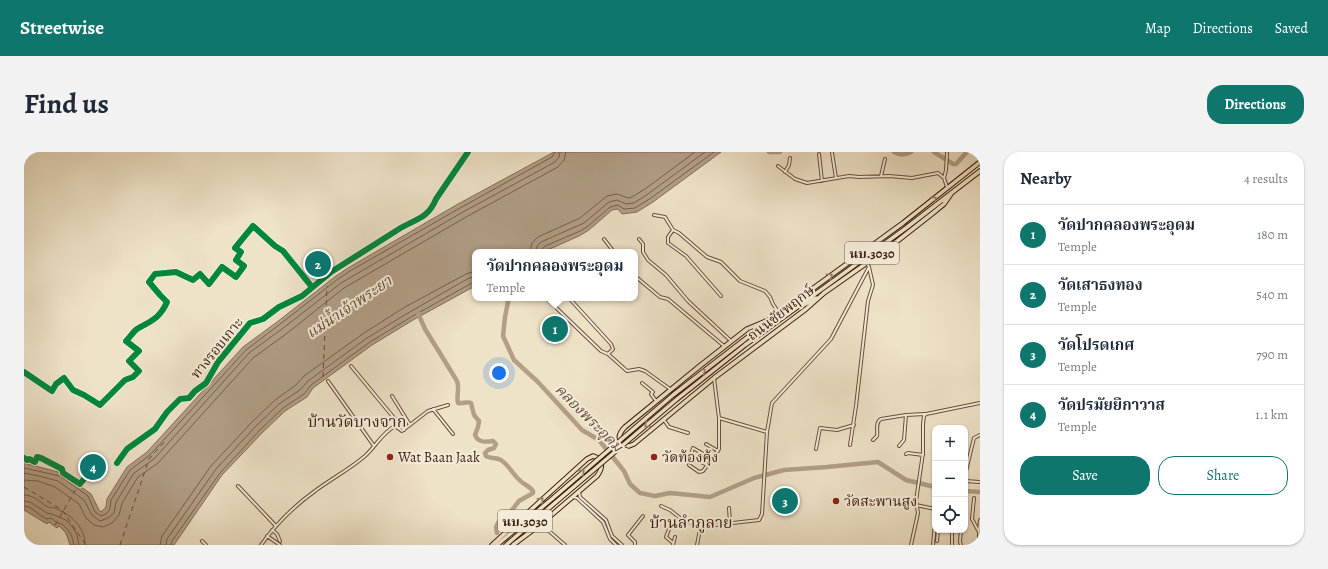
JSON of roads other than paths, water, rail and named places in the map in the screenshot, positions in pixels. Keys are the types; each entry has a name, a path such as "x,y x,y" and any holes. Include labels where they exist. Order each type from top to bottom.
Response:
{"main road":[{"name":"ถนนชัยพฤกษ์","path":"497,545 673,395 779,313 898,227 980,162"},
{"name":"ถนนชัยพฤกษ์","path":"506,545 738,350 951,194 980,171"},
{"name":"ถนนชัยพฤกษ์","path":"771,319 747,329 670,389 623,429 619,434 620,442 626,445 634,444 714,378 806,309 824,293 934,213 944,204 951,194"},
{"path":"792,311 824,293"},
{"path":"492,545 587,459 593,456 597,457 602,463 600,472 597,476 541,524 513,545"}],"street":[{"path":"832,152 836,178"},
{"path":"944,178 947,153"},
{"path":"819,154 822,181"},
{"path":"785,172 790,158"},
{"path":"881,176 885,159"},
{"path":"778,166 801,182 812,183 849,176 912,178 934,172 940,174 944,178 948,188"},
{"path":"654,215 665,217 673,230 679,233 707,257 721,262 740,281 765,291 779,313"},
{"path":"673,230 668,237 668,243 686,256 722,296"},
{"path":"604,238 612,249"},
{"path":"639,239 644,247 643,252 648,260 666,275 688,300 731,341"},
{"path":"850,445 854,424 868,301 873,285 867,263"},
{"path":"661,506 670,510 684,521 701,524 715,525 753,522 759,520 762,514 767,432 772,403 827,344 869,268"},
{"path":"638,279 660,297 668,299 724,346"},
{"path":"549,301 601,351 608,354 627,371 639,369 645,371 670,389"},
{"path":"572,301 611,344 613,349 608,354"},
{"path":"351,366 404,430"},
{"path":"689,465 701,472 718,451 719,418 714,378"},
{"path":"328,381 374,446"},
{"path":"642,383 653,392 651,394 656,401"},
{"path":"392,396 410,425"},
{"path":"873,440 877,436 878,420 906,415 925,414 980,403"},
{"path":"404,430 433,409 448,405"},
{"path":"433,409 453,434"},
{"path":"911,545 918,513 916,493 923,455 923,420 925,414"},
{"path":"899,446 904,440 906,415"},
{"path":"719,418 767,432"},
{"path":"663,419 669,427 688,433"},
{"path":"816,449 820,428 837,430 854,424"},
{"path":"261,545 272,530 305,498 354,464 374,446 388,430 396,426 402,431 404,430"},
{"path":"968,463 974,438 980,435"},
{"path":"706,444 718,451"},
{"path":"708,465 690,458 693,448 712,459"},
{"path":"906,454 923,455"},
{"path":"968,482 980,482 980,478"},
{"path":"238,486 276,526"},
{"path":"579,491 580,497 606,520 612,536 622,545"},
{"path":"571,498 577,498 603,522 610,539 616,545"},
{"path":"974,498 972,519 980,532"},
{"path":"916,505 932,508"},
{"path":"730,508 730,523"},
{"path":"635,545 628,535 643,516"},
{"path":"978,545 980,520"},
{"path":"541,524 565,545"},
{"path":"697,545 701,524"},
{"path":"669,529 666,537 673,544 675,537"},
{"path":"272,530 277,534 280,541"},
{"path":"933,545 934,533"},
{"path":"937,541 938,533"},
{"path":"952,533 952,545"},
{"path":"961,533 961,545"},
{"path":"267,536 280,545"},
{"path":"202,541 206,545"}],"water":[{"name":"แม่น้ำเจ้าพระยา","path":"554,152 721,152 637,212 622,214 618,209 612,210 589,230 550,249 472,249 472,288 413,320 372,345 313,388 307,397 285,411 222,475 174,545 70,545 66,533 59,526 57,528 49,522 47,524 24,510 24,463 62,473 91,494 101,512 106,507 107,499 127,467 147,452 243,347 348,268 458,204"}],"waterway":[{"path":"769,152 780,152"},
{"path":"894,152 902,155 911,152"},
{"path":"934,152 953,164 956,164 967,152"},
{"name":"คลองพระอุดม","path":"508,301 503,336 514,360 538,382 582,430 599,440 624,471 630,484 640,493 655,496 670,493 710,497 754,478 784,470 878,462 906,480 932,486"},
{"path":"417,311 425,329 457,381 458,403 471,403 474,415 479,421 475,435 476,438 482,441 493,441 496,444 494,448 485,453 486,456 501,460 520,481 533,491 533,493 519,501 508,515 499,521 496,527 497,533"},
{"name":"คลองพระอุดม","path":"968,491 980,492"}],"place":[{"name":"วัดเสาธงทอง","path":"318,264"},
{"name":"วัดปากคลองพระอุดม","path":"555,329"},
{"name":"Wat Baan Jaak","path":"390,457"},
{"name":"วัดท้องคุ้ง","path":"654,457"},
{"name":"วัดปรมัยยิกาวาส","path":"93,467"},
{"name":"วัดโปรดเกศ","path":"785,501"},
{"name":"วัดสะพานสูง","path":"836,501"}],"district":[{"name":"บ้านวัดบางจาก","path":"357,422"},
{"name":"บ้านลำภูลาย","path":"691,523"}]}
